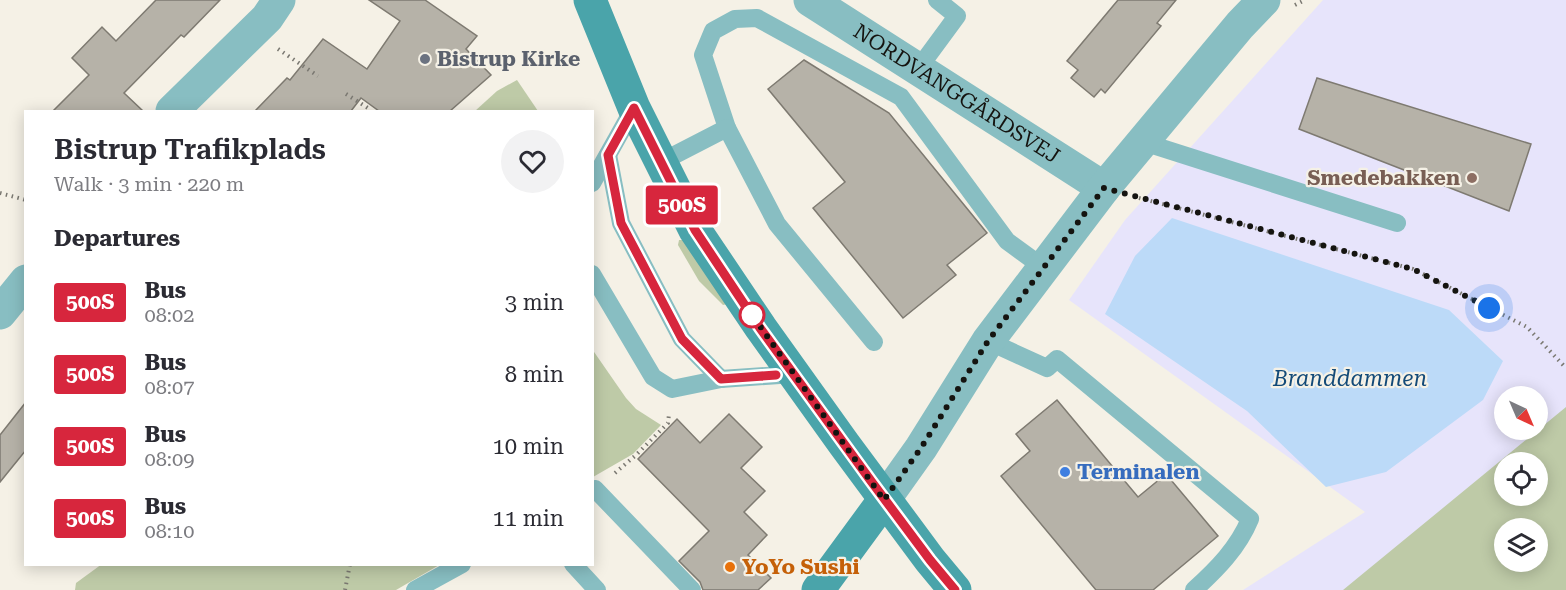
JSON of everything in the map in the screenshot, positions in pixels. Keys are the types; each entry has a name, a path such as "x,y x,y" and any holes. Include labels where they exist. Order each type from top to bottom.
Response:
{"main road":[{"path":"590,0 634,108 695,230 884,500 955,590"},
{"path":"818,590 884,500"}],"street":[{"path":"173,110 267,18 279,0"},
{"name":"NORDVANGGÅRDSVEJ","path":"810,0 1104,188"},
{"path":"884,500 921,448 988,341 1104,188 1240,25 1264,0"},
{"path":"0,314 24,284"}],"lane":[{"path":"918,69 957,16 937,0"},
{"path":"874,342 777,224 727,128 703,54 713,31 735,19 757,18 901,97 1007,241 1044,268"},
{"path":"594,180 634,108"},
{"path":"661,162 727,128"},
{"path":"1143,142 1397,223"},
{"path":"608,155 621,223 682,339 721,379"},
{"path":"594,277 653,377 672,389 721,379 794,374"},
{"path":"988,341 1047,368 1057,359 1250,519 1244,534 1221,565 1194,590"},
{"path":"594,490 692,590"},
{"path":"415,590 458,566"},
{"path":"575,566 597,590"}],"path":[{"path":"252,32 318,75"},
{"path":"346,94 368,110"},
{"path":"1104,188 1413,269 1527,327 1566,368"},
{"path":"0,193 24,199"},
{"path":"636,455 668,423"},
{"path":"345,590 350,566"}],"shaded area":[{"path":"1323,0 1566,0 1566,590 1243,590 1365,512 1069,300 1125,220"}],"green space":[{"path":"517,80 537,110 476,110 497,91"},
{"path":"679,240 686,240 728,304 723,305 699,281 678,245"},
{"path":"594,352 636,409 661,425 633,454 594,476"},
{"path":"1566,407 1566,590 1343,590 1494,466 1494,506 1548,506 1548,452 1511,452 1526,440 1548,440 1548,422"},
{"path":"99,566 438,566 396,590 75,590 76,583"}],"water":[{"name":"Branddammen","path":"1172,218 1449,310 1503,361 1483,400 1386,472 1326,487 1247,411 1105,314 1135,256"}],"building":[{"path":"156,0 220,0 184,37 181,35 124,93 142,110 54,110 89,75 72,58 102,27 116,41"},
{"name":"Bistrup Kirke","path":"369,0 425,0 477,36 466,49 491,75 451,110 378,110 361,98 352,110 256,110 287,78 290,80 323,39 367,69 400,21"},
{"path":"1118,0 1176,0 1157,23 1161,26 1105,93 1101,89 1094,97 1071,78 1078,70 1067,61"},
{"path":"804,60 889,113 987,233 947,265 956,275 903,318 813,208 845,182 768,89"},
{"name":"Smedebakken","path":"1317,78 1531,144 1509,211 1299,129"},
{"path":"1057,400 1138,497 1166,474 1218,536 1153,590 1096,590 1001,476 1030,451 1016,434"},
{"path":"24,405 24,452 0,482 0,435"},
{"path":"729,414 762,447 741,468 765,491 744,512 767,535 748,555 771,578 758,590 703,590 700,582 679,561 709,531 638,459 677,419 700,443"}],"bus line":[{"name":"500S","path":"776,375 721,379 682,339 621,223 608,155 634,108 695,230 760,328 871,481 955,590"}],"place":[{"name":"Bistrup Kirke","path":"425,59"},
{"name":"Smedebakken","path":"1472,178"},
{"name":"Terminalen","path":"1065,472"},
{"name":"YoYo Sushi","path":"730,567"}],"route":[{"path":"752,315 747,308 884,500 921,448 988,341 1104,188 1413,269 1489,308"}]}
